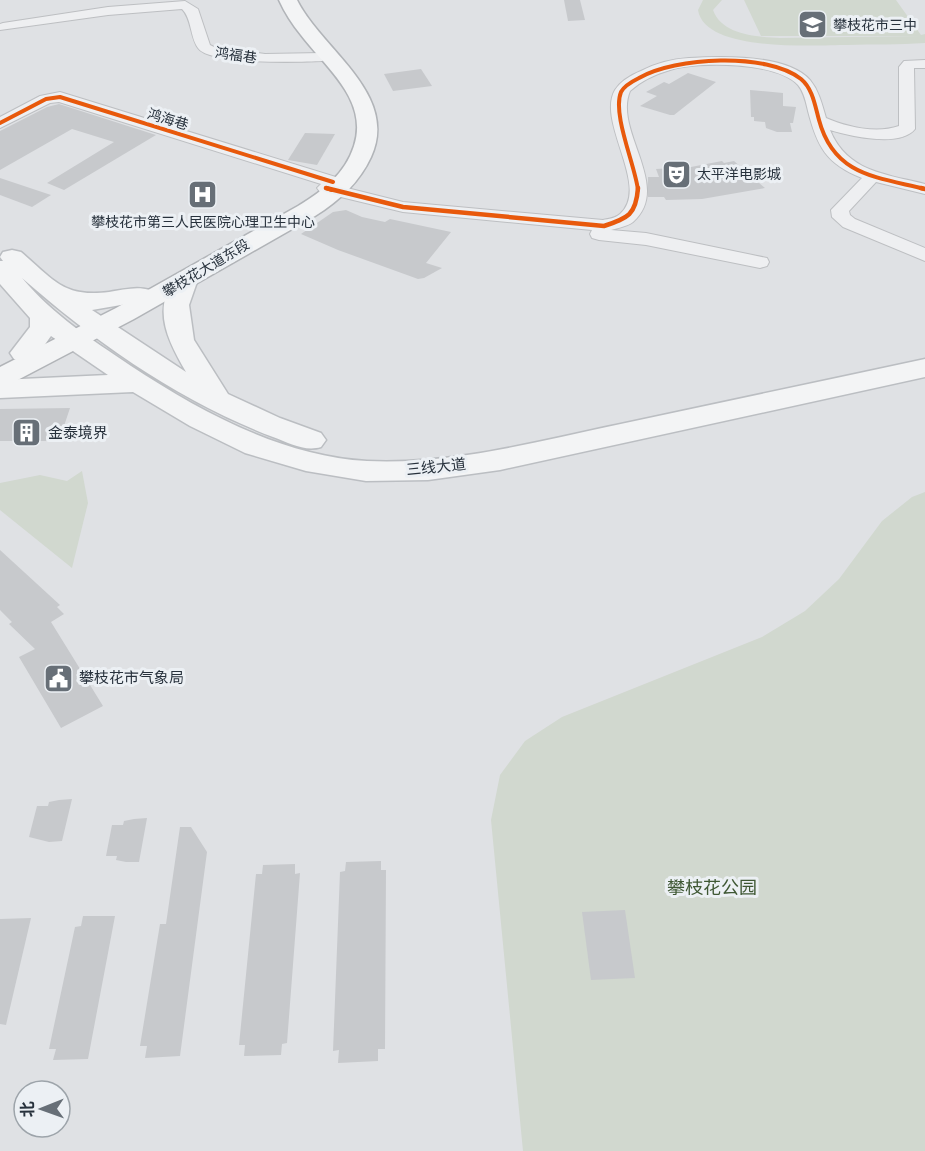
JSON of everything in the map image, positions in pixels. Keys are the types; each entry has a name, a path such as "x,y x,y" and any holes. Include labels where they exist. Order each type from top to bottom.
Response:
{"main road":[{"name":"攀枝花大道东段","path":"12,358 72,323 141,294 328,191 349,163 357,143 360,123 356,104 290,18 280,0"},
{"name":"攀枝花大道东段","path":"0,378 72,323 184,282 328,191 357,165 365,144 368,125 364,103 297,18 288,0"},
{"name":"三线大道","path":"0,246 72,323 138,383 200,419 255,446 306,461 366,471 428,470 500,460 925,368"},
{"name":"三线大道","path":"0,268 72,323 169,373 219,402 271,427 317,442 369,451 426,451 500,441 925,349"},
{"path":"184,282 176,305 180,340 219,402"},
{"path":"72,323 91,302 141,294"},
{"path":"0,389 138,383"}],"street":[{"name":"鸿福巷","path":"1,21 20,24 108,10 185,5 191,9 204,47 210,51 265,58 322,57"},
{"path":"328,191 414,208 604,226 623,222 630,216 636,202 638,186 619,112 619,99 626,87 632,81 670,63 740,62 781,70 804,82 810,89 827,143 841,161 871,178 925,200"},
{"path":"818,120 853,131 881,133 901,132 908,129 906,67 909,64 925,64"},
{"name":"鸿海巷","path":"0,123 46,99 60,97 328,191"},
{"path":"827,143 832,136 853,131"},
{"path":"871,178 925,189"},
{"path":"871,178 840,210 842,217 849,223 925,255"},
{"path":"328,191 447,225 557,230 646,239 760,262"}],"green space":[{"name":"攀枝花市三中","path":"703,0 722,0 713,10 724,25 741,33 761,37 920,36 761,36 744,0 896,0 921,35 925,34 925,43 811,46 763,44 740,40 720,34 705,24 698,10"},
{"path":"82,471 88,503 72,568 0,510 0,483 40,475 67,481"},
{"name":"攀枝花公园","path":"925,492 925,1151 523,1151 491,820 500,775 525,741 562,717 762,637 805,611 839,579 882,521 912,497"}],"building":[{"path":"564,0 580,0 585,20 568,21"},
{"path":"421,69 432,86 393,91 384,74"},
{"path":"688,73 716,82 674,115 640,106 657,96 646,92 664,82 669,84"},
{"path":"750,90 783,93 783,106 796,107 793,123 790,123 792,132 777,132 766,128 765,122 754,121 754,117 751,117"},
{"path":"59,104 156,135 64,190 47,183 114,142 72,129 0,170 0,131 47,107"},
{"path":"305,133 335,134 317,165 288,160"},
{"path":"722,161 724,163 734,161 765,188 702,199 666,200 664,197 648,197 648,177 659,177 656,169 691,167"},
{"path":"0,178 51,195 32,207 0,195"},
{"path":"346,210 362,217 385,222 390,219 451,232 426,263 442,268 418,279 301,234 333,212"},
{"name":"金泰境界","path":"70,408 64,426 57,426 52,441 0,441 0,409"},
{"path":"0,550 60,605 57,607 64,614 51,622 103,706 61,728 19,657 35,649 9,624 12,622 0,610"},
{"path":"72,799 62,841 49,842 29,837 37,806 48,806 49,802"},
{"path":"147,818 139,862 126,862 116,860 117,856 106,856 112,825 123,825 124,821"},
{"path":"180,827 191,827 207,852 180,1056 145,1058 147,1046 140,1046 160,924 166,924"},
{"path":"381,861 381,870 386,870 385,1049 378,1049 378,1061 338,1063 339,1050 333,1051 340,872 345,871 346,862"},
{"path":"295,864 295,874 300,873 287,1043 282,1044 281,1055 244,1056 245,1045 239,1045 256,874 262,874 263,865"},
{"path":"625,910 635,978 591,980 582,912"},
{"path":"83,916 115,916 88,1059 53,1060 56,1049 49,1049 75,927 81,926"},
{"path":"31,918 6,1025 0,1024 0,919"}],"cycle path":[{"path":"326,188 403,207 604,226 625,219 636,206 638,189 635,169 622,127 619,108 621,93 630,83 662,67 680,63 731,62 769,66 793,74 809,89 826,141 839,159 869,175 925,189"},
{"path":"0,123 46,99 60,97 333,182"}],"place":[{"name":"攀枝花市三中","path":"812,25"},
{"name":"太平洋电影城","path":"676,174"},
{"name":"攀枝花市第三人民医院心理卫生中心","path":"203,195"},
{"name":"金泰境界","path":"27,433"},
{"name":"攀枝花市气象局","path":"58,678"}]}
